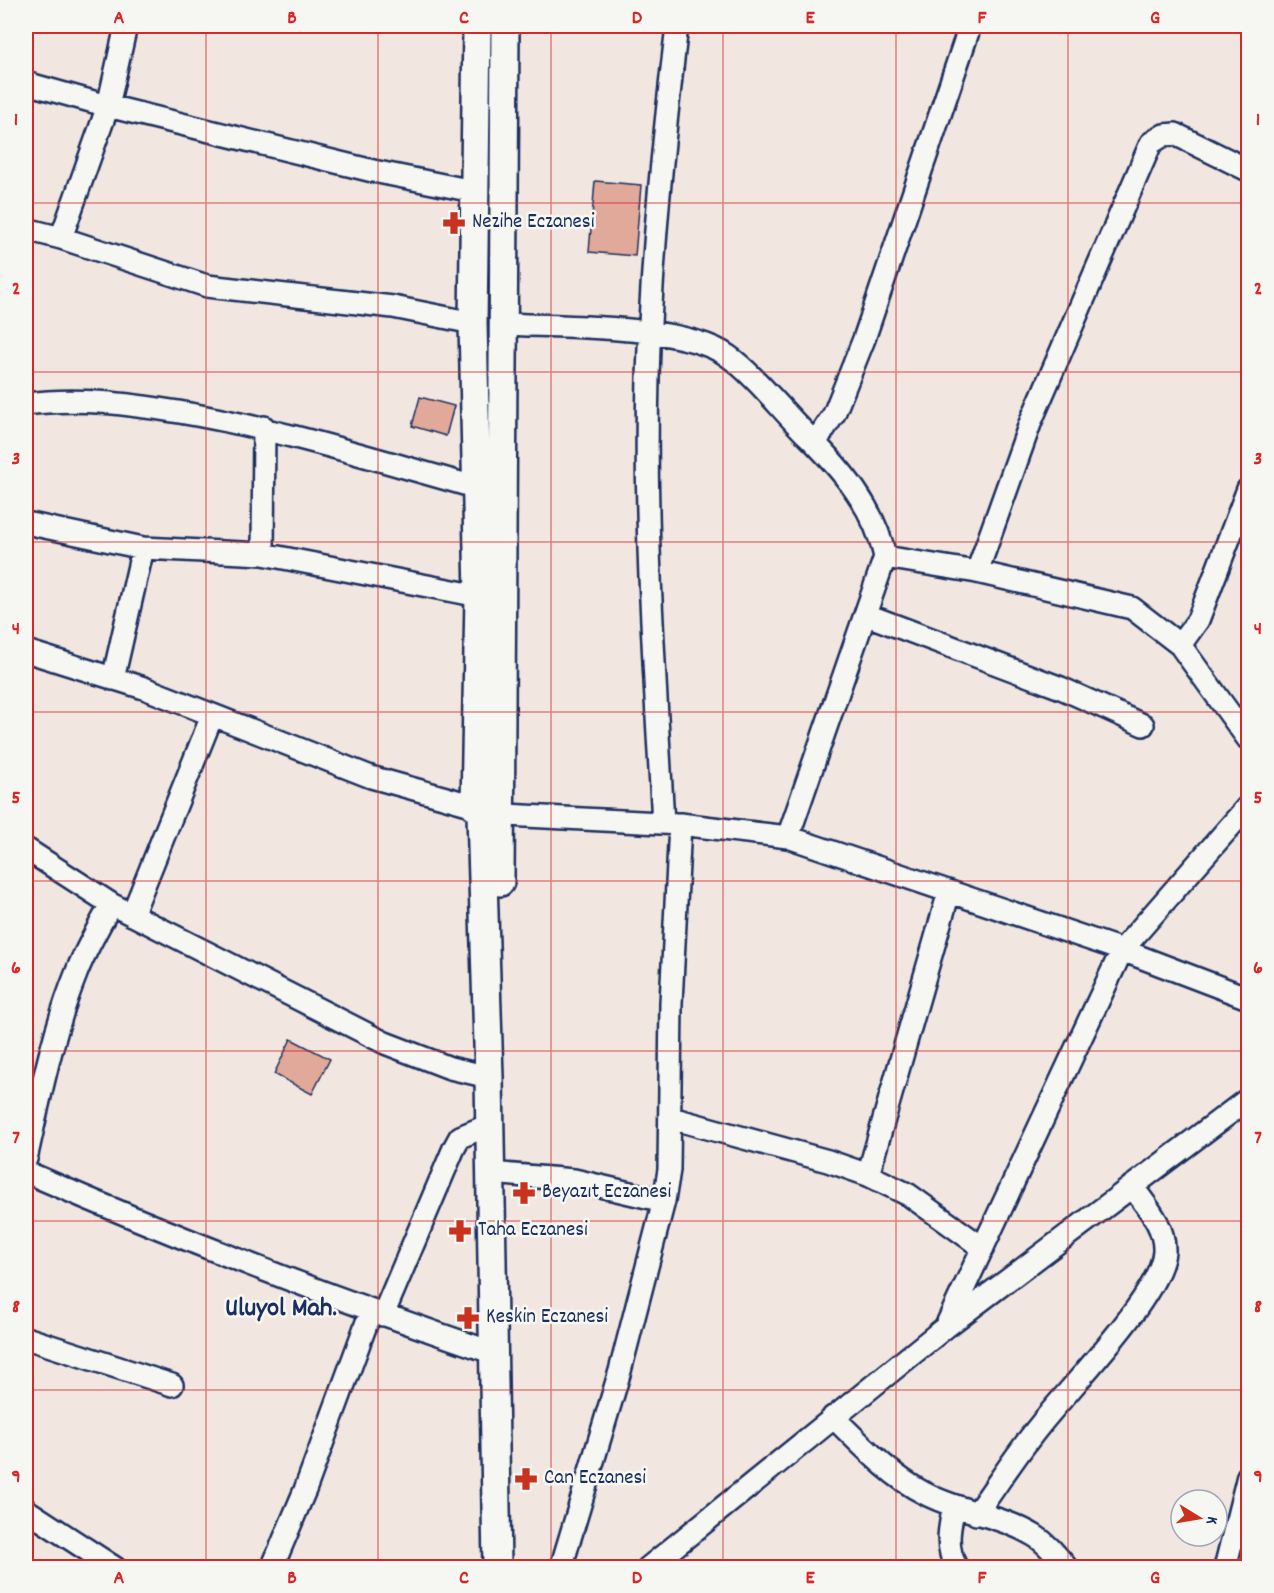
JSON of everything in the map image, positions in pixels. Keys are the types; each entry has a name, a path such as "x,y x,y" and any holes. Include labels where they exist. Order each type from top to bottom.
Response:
{"main road":[{"path":"477,26 473,191 475,487 512,1568"},
{"path":"497,1568 494,1353 497,1173 489,1125 485,811 504,324 505,26"}],"street":[{"path":"61,238 108,106 126,26"},
{"path":"561,1568 620,1371 664,1202 669,1170 672,824 647,486 650,331 662,156 677,26"},
{"path":"815,443 834,414 864,339 970,26"},
{"path":"26,83 108,106 373,171 473,191"},
{"path":"977,572 1031,421 1151,143 1164,135 1175,134 1248,170"},
{"path":"26,229 61,238 207,286 393,307 473,323"},
{"path":"504,324 650,331 697,343 726,354 815,443 846,477 869,510 881,538 885,557 867,615 788,837"},
{"path":"26,404 87,400 128,404 264,427 475,487"},
{"path":"262,555 264,427"},
{"path":"1180,645 1198,620 1248,489"},
{"path":"26,523 143,548 262,555 479,596"},
{"path":"112,679 143,548"},
{"path":"885,557 977,572 1132,608 1180,645 1248,739"},
{"path":"867,615 1061,688 1143,725"},
{"path":"26,651 112,679 371,777 485,811 672,824 788,837 1122,950 1248,998"},
{"path":"132,915 212,716"},
{"path":"946,1326 1122,950 1248,806"},
{"path":"26,849 111,904 385,1043 450,1068 489,1077"},
{"path":"868,1175 949,892"},
{"path":"26,1159 42,1085 62,1011 76,972 111,904"},
{"path":"648,1568 946,1326 1248,1099"},
{"path":"671,1118 828,1161 868,1175 909,1195 983,1248"},
{"path":"272,1568 377,1313 454,1148 460,1137 489,1125"},
{"path":"26,1172 148,1225 377,1313 494,1353"},
{"path":"497,1173 574,1180 664,1202"},
{"path":"976,1514 1040,1425 1089,1369 1156,1278 1163,1260 1162,1234 1132,1186"},
{"path":"26,1338 172,1385"},
{"path":"833,1417 884,1466 922,1492 954,1507 1036,1537 1067,1568"},
{"path":"1225,1568 1248,1476"},
{"path":"954,1507 949,1544 950,1556 957,1568"},
{"path":"26,1510 115,1568"}],"building":[{"path":"595,181 641,185 635,256 589,252"},
{"path":"420,397 454,406 446,436 412,426"},
{"path":"291,1039 330,1059 312,1094 274,1074"}],"place":[{"name":"Nezihe Eczanesi","path":"454,223"},
{"name":"Beyazıt Eczanesi","path":"524,1193"},
{"name":"Taha Eczanesi","path":"460,1231"},
{"name":"Keskin Eczanesi","path":"468,1318"},
{"name":"Can Eczanesi","path":"526,1479"}],"district":[{"name":"Uluyol Mah.","path":"281,1309"}]}
